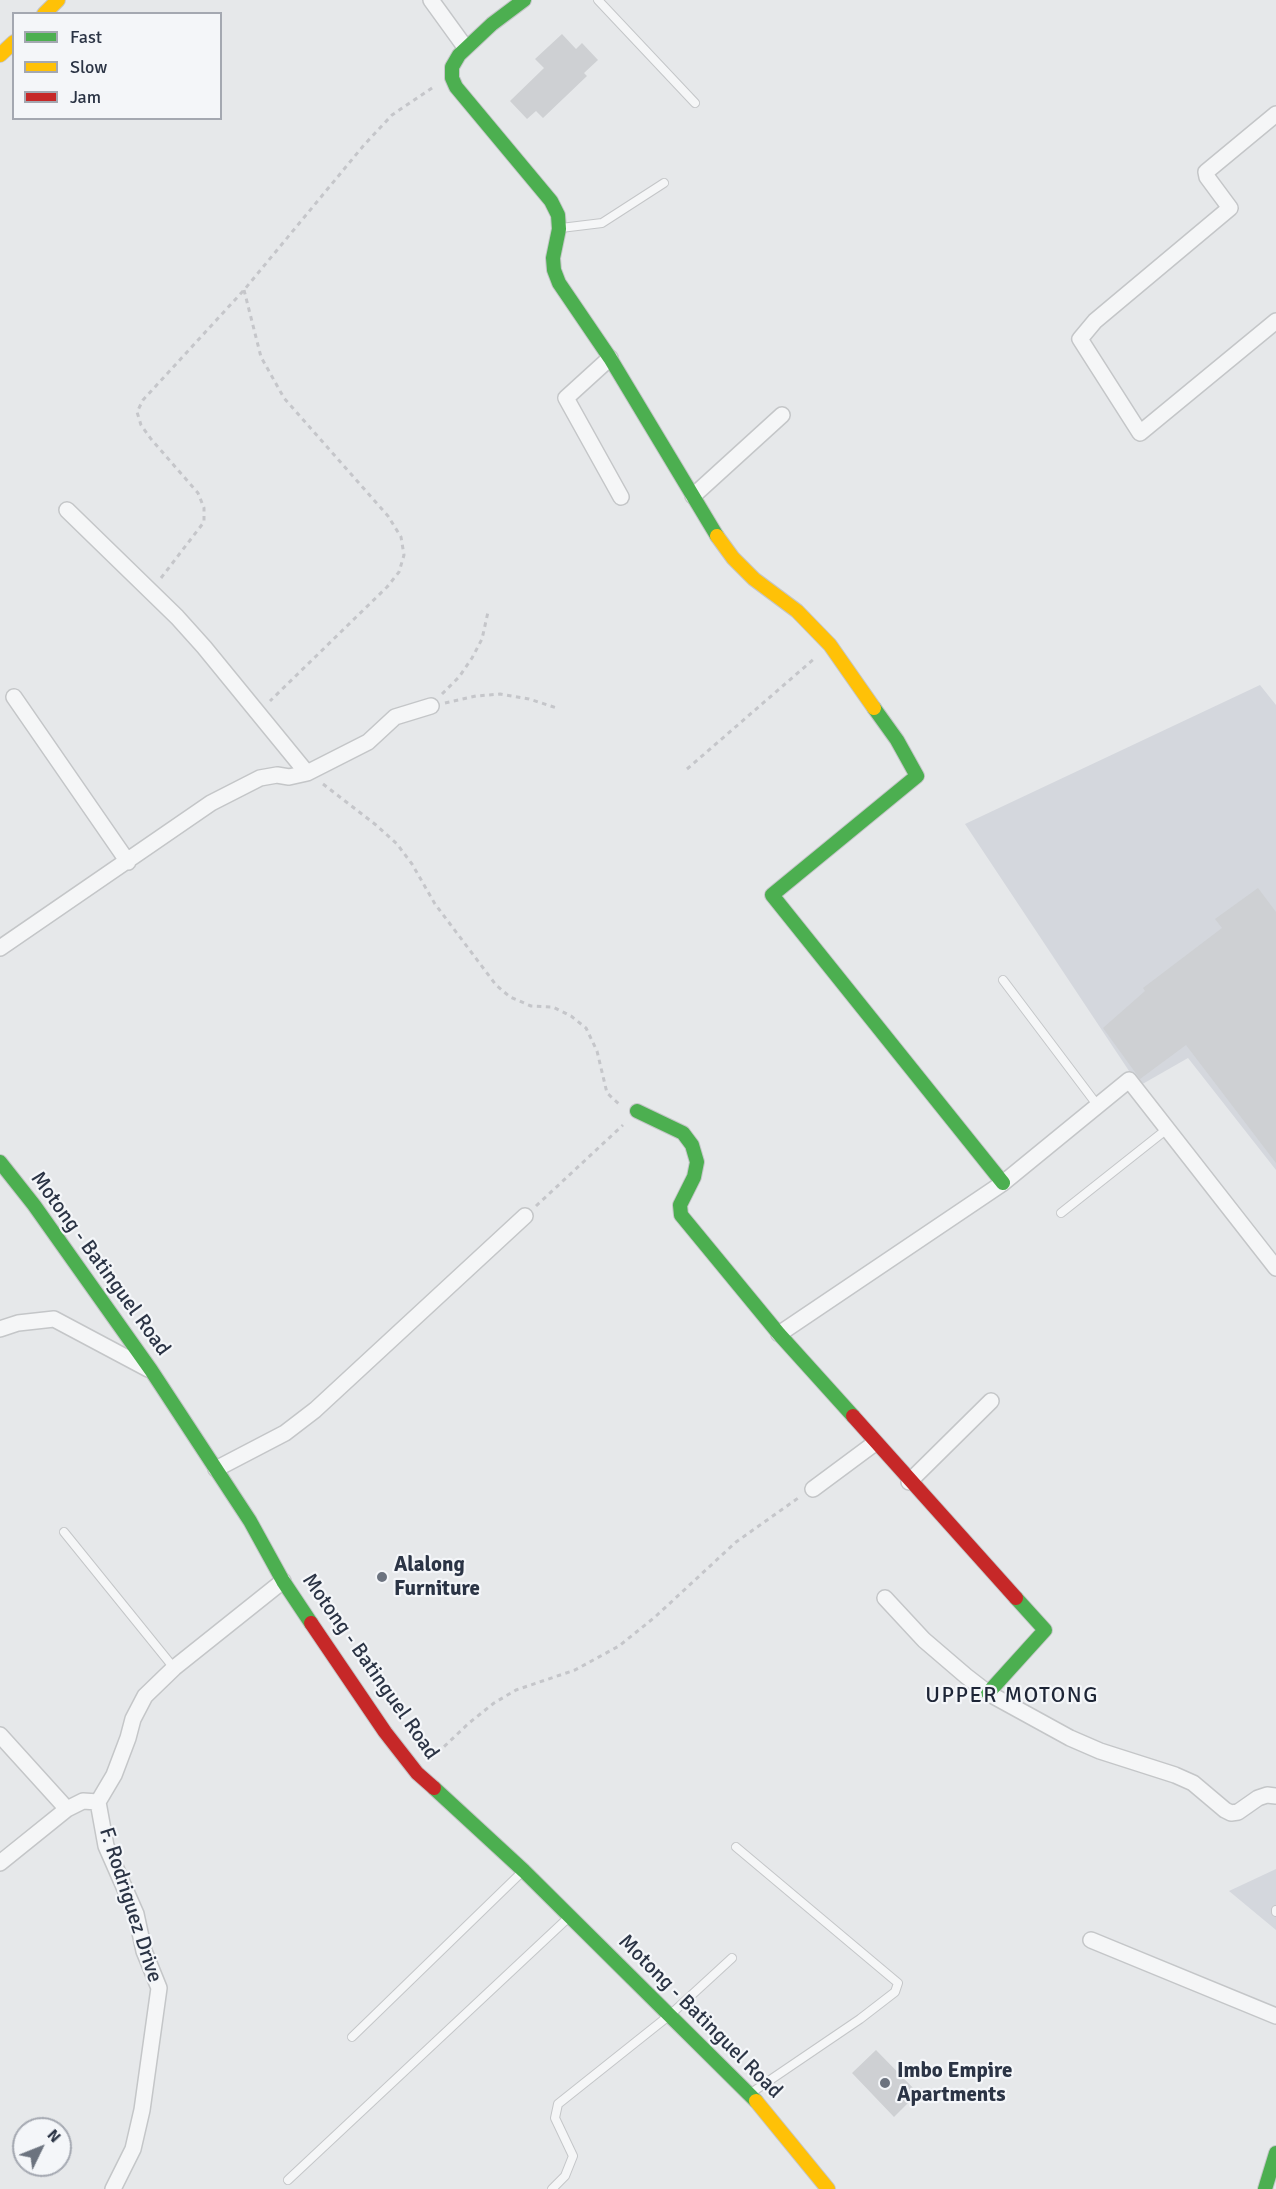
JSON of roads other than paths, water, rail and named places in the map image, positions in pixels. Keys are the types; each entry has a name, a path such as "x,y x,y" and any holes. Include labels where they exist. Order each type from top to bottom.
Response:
{"street":[{"path":"46,12 58,0"},
{"path":"431,0 465,47"},
{"path":"524,0 465,47 452,66 452,78 456,87 551,201 558,215 559,229 553,258 554,270 559,283 610,358 718,538 754,579 796,611 830,645 897,740 917,776 772,895 1003,1183"},
{"path":"0,55 12,44"},
{"path":"1276,114 1206,172 1207,177 1230,208 1095,321 1080,339 1140,433 1276,321"},
{"path":"610,358 566,398 621,497"},
{"path":"693,496 782,416"},
{"path":"67,510 204,647 307,773"},
{"path":"14,697 128,861"},
{"path":"0,948 128,861 185,819 239,788 260,778 277,775 289,777 307,773 368,742 395,717 431,706"},
{"path":"779,1334 1003,1183 1129,1080 1276,1268"},
{"path":"637,1111 683,1133 692,1145 697,1162 694,1177 680,1205 681,1215 779,1334 909,1482 1045,1630 988,1693"},
{"name":"Motong - Batinguel Road","path":"0,1162 34,1204 151,1370 250,1521 284,1581 385,1732 417,1773 524,1871 671,2014 750,2094 828,2189"},
{"path":"216,1470 285,1433 315,1410 525,1216"},
{"path":"0,1329 18,1323 54,1319 151,1370"},
{"path":"909,1482 991,1401"},
{"path":"813,1489 875,1443"},
{"name":"F. Rodriguez Drive","path":"113,2189 133,2149 142,2110 159,1988 144,1951 136,1914 106,1846 98,1802 114,1775 133,1719 145,1696 174,1668 284,1581"},
{"path":"885,1599 924,1640 988,1693 1070,1738 1100,1751 1193,1783 1231,1813 1238,1812 1258,1798 1267,1795 1276,1796"},
{"path":"0,1735 67,1809"},
{"path":"0,1863 67,1809 83,1801 98,1802"},
{"path":"1091,1940 1276,2016"},
{"path":"1265,2189 1276,2153"}],"lane":[{"path":"598,0 695,103"},
{"path":"559,229 602,223 664,183"},
{"path":"1003,980 1098,1106"},
{"path":"1061,1213 1167,1129"},
{"path":"64,1532 174,1668"},
{"path":"736,1847 898,1983 895,1992 860,2019 750,2094"},
{"path":"352,2037 524,1871"},
{"path":"288,2180 569,1917"},
{"path":"552,2189 565,2176 573,2156 555,2118 558,2104 671,2014 732,1958"}],"place":[{"name":"Alalong Furniture","path":"382,1577"},
{"name":"Imbo Empire Apartments","path":"885,2083"}],"district":[{"name":"UPPER MOTONG","path":"1012,1696"}]}
